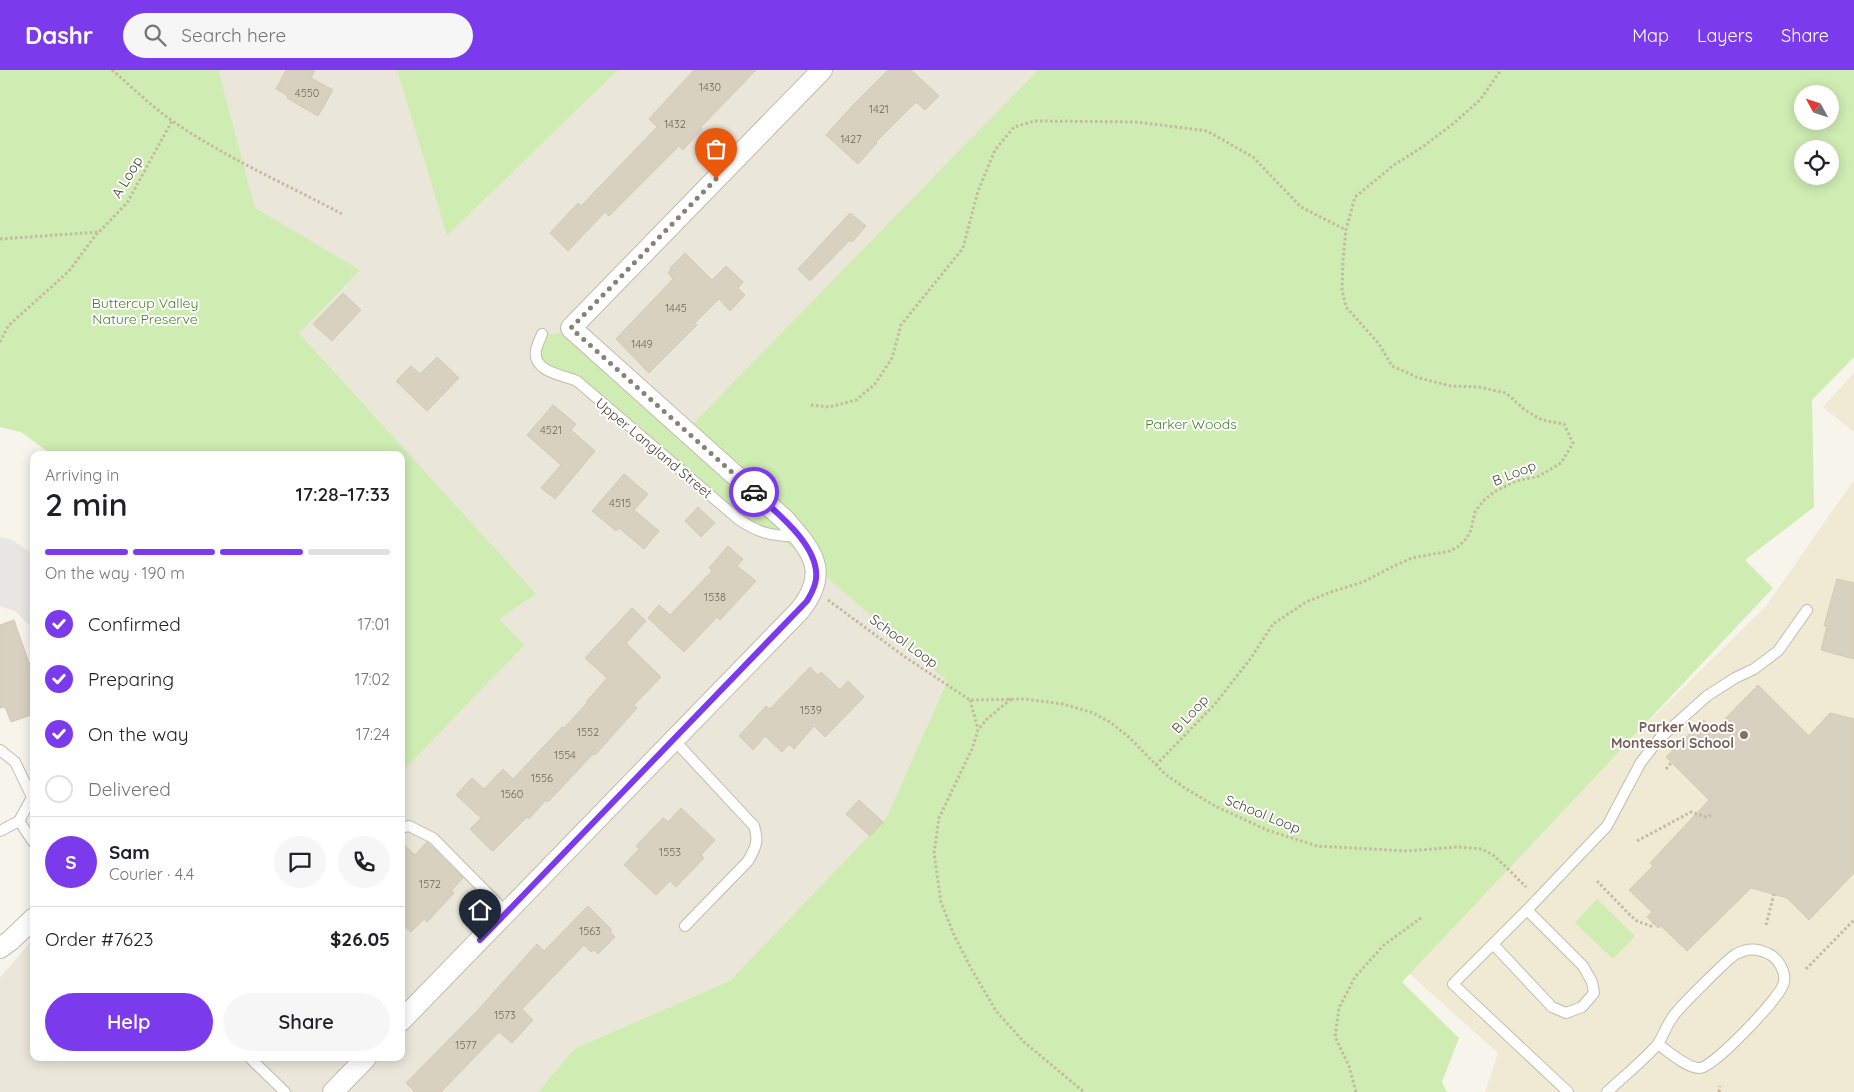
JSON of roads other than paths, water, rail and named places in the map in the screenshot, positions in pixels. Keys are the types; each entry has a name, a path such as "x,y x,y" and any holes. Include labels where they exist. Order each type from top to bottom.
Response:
{"street":[{"path":"405,1017 800,610 820,593 814,561 800,537 786,520 571,328 822,70"},
{"path":"0,948 30,922"},
{"path":"333,1092 363,1061"}],"lane":[{"name":"Upper Langland Street","path":"542,334 535,351 540,366 551,373 566,376 577,382 738,519 755,530 774,536 800,537"},
{"path":"1568,1092 1453,984 1607,826 1641,762 1660,738 1707,696 1735,678 1754,669 1778,651 1807,610"},
{"path":"674,740 754,826 758,837 748,861 686,926"},
{"path":"0,750 15,762 30,790"},
{"path":"1,829 19,821 30,801"},
{"path":"19,821 30,837"},
{"path":"405,827 409,826 433,838 507,913"},
{"path":"1493,944 1552,1007 1566,1013 1582,1007 1594,994 1592,982 1583,966 1527,910"},
{"path":"1608,1092 1658,1044 1672,1017 1733,956 1747,949 1760,950 1772,955 1782,968 1784,982 1778,995 1724,1053 1712,1062 1700,1068 1687,1064 1658,1044"},
{"path":"253,1061 285,1092"}],"place":[{"name":"Parker Woods Montessori School","path":"1744,735"}],"park label":[{"name":"Buttercup Valley Nature Preserve","path":"145,312"},
{"name":"Parker Woods","path":"1191,424"}]}
